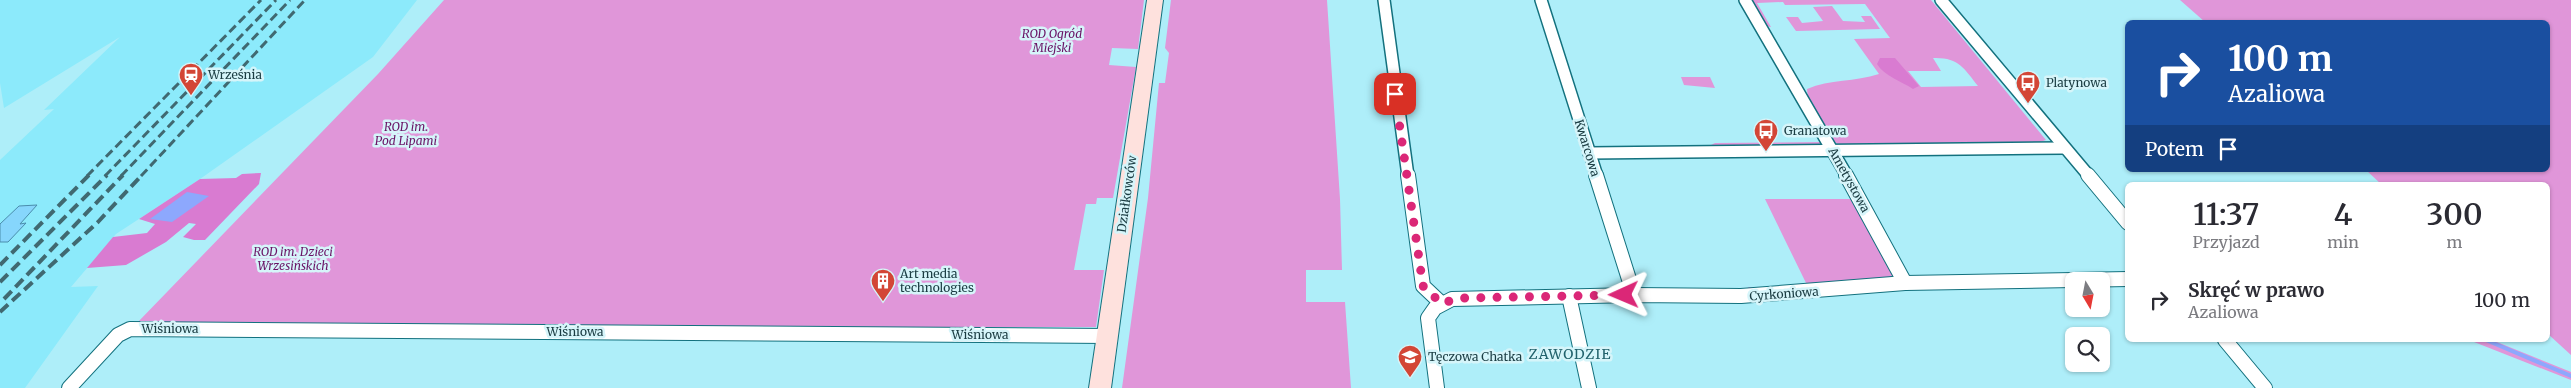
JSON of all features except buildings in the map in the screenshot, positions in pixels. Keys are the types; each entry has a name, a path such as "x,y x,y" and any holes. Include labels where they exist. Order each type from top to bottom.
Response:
{"street":[{"name":"Działkowców","path":"1100,388 1155,0"},
{"path":"1384,0 1423,286 1441,303 1428,318 1437,388"},
{"name":"Kwarcowa","path":"1540,0 1634,295"},
{"name":"Ametystowa","path":"1745,0 1834,152 1905,283"},
{"path":"1941,0 2125,219"},
{"path":"1588,153 1834,152 2064,148"},
{"name":"Cyrkoniowa","path":"1441,303 1463,298 1634,295 1741,296 1905,283 2125,279"},
{"path":"1569,296 1589,388"},
{"name":"Wiśniowa","path":"69,388 118,334 130,329 1107,336"},
{"path":"2227,342 2265,388"}],"shaded area":[{"path":"0,0 417,0 373,57 200,179 116,234 71,287 98,286 25,388 0,388 0,160 54,109 44,110 120,37 4,108 0,83"},
{"path":"1880,58 1895,58 1919,86 1913,89 1888,75 1877,64"},
{"path":"261,173 259,184 205,240 183,237 196,224 189,223 166,242 126,265 87,268 113,237 147,233 155,224 139,219 200,179 236,178 242,174"},
{"path":"187,192 209,196 172,222 150,219"}],"green space":[{"path":"444,0 1144,0 1138,49 1112,48 1109,65 1136,67 1113,198 1097,198 1096,204 1086,204 1074,270 1104,270 1096,327 434,327 137,323 378,74"},
{"path":"1171,0 1327,0 1340,199 1342,270 1306,270 1306,302 1345,302 1351,388 1122,388 1148,198 1159,83 1165,83 1169,53 1165,48"},
{"path":"1748,0 1931,0 2046,140 2037,143 1841,147 1835,142 1808,99 1807,89 1879,74 1854,39 1890,38 1865,4 1785,5 1783,2 1757,3 1771,27 1765,26","holes":["1933,58 1949,59 1960,65 1978,86 1921,87 1908,71 1941,71"]},
{"path":"2180,0 2571,0 2571,355 2550,336 2550,182 2379,182 2368,172 2550,172 2550,20 2203,20"},
{"path":"1832,6 1843,21 1865,22 1861,16 1871,16 1880,29 1796,31 1786,17 1798,17 1802,23 1823,21 1813,7"},
{"path":"1681,77 1710,77 1715,88 1684,85"},
{"path":"1821,142 1821,146 1712,147 1711,145 1715,143"},
{"path":"1765,199 1854,199 1893,272 1893,277 1889,280 1750,291 1748,287 1772,288 1806,283"},
{"path":"2474,342 2497,342 2571,372 2571,380"}],"waterway":[{"path":"2491,342 2571,376"}],"railway":[{"path":"87,176 261,0"},
{"path":"105,176 276,0"},
{"path":"121,176 290,0"},
{"path":"141,176 305,0"},
{"path":"0,265 89,175"},
{"path":"0,282 107,175"},
{"path":"4,299 123,175"},
{"path":"0,312 98,222 142,175"}],"place":[{"name":"Września","path":"191,96"},
{"name":"Platynowa","path":"2028,104"},
{"name":"Granatowa","path":"1766,152"},
{"name":"Art media technologies","path":"883,302"},
{"name":"Tęczowa Chatka","path":"1410,378"}],"district":[{"name":"ZAWODZIE","path":"1570,354"}],"route":[{"path":"1395,94 1423,286 1426,292 1441,303 1463,298 1624,295"}],"park label":[{"name":"ROD Ogród Miejski","path":"1052,41"},
{"name":"ROD im. Pod Lipami","path":"406,134"},
{"name":"ROD im. Dzieci Wrzesińskich","path":"293,259"}]}
